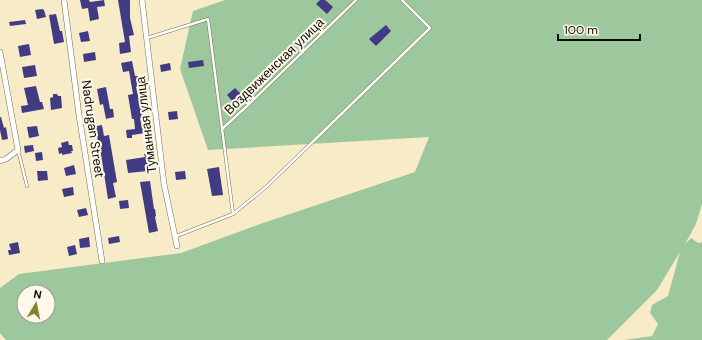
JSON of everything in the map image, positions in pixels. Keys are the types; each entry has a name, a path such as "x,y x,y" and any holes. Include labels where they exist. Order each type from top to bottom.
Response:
{"street":[{"name":"Nadrugan Street","path":"64,0 79,115 102,261"},
{"name":"Туманная улица","path":"142,0 163,177 177,246"},
{"path":"0,52 18,150 6,159 0,161"}],"lane":[{"name":"Воздвиженская улица","path":"222,129 356,0"},
{"path":"174,237 233,214 266,187 430,28 402,0"},
{"path":"147,38 208,19 233,214"},
{"path":"18,150 27,186"}],"green space":[{"path":"225,0 702,0 702,204 696,224 685,244 691,238 698,243 702,242 702,340 624,340 652,336 658,324 650,313 652,305 668,296 680,252 657,290 607,340 6,340 0,333 0,288 19,274 181,253 263,223 415,172 429,137 208,150 180,69 193,11"}],"building":[{"path":"80,0 89,0 90,2 104,0 105,6 97,7 99,19 90,21 88,8 82,9"},
{"path":"118,0 130,0 130,18 134,35 129,36 131,52 120,54 119,43 125,42"},
{"path":"320,0 325,0 333,7 327,14 316,4"},
{"path":"35,10 44,10 46,17 37,19"},
{"path":"56,14 64,42 54,44 49,15"},
{"path":"25,20 26,24 10,26 9,22"},
{"path":"386,25 391,31 376,46 369,39"},
{"path":"88,31 90,41 81,42 79,33"},
{"path":"29,44 31,55 20,57 18,46"},
{"path":"95,52 96,60 84,62 83,54"},
{"path":"203,60 204,66 189,68 188,62"},
{"path":"132,61 135,76 138,76 139,86 136,87 143,117 140,118 142,128 145,128 145,133 132,135 132,138 127,138 126,130 135,129 128,95 133,94 129,71 123,72 121,63"},
{"path":"170,63 171,70 161,72 160,65"},
{"path":"35,65 37,76 24,78 22,67"},
{"path":"36,86 40,102 42,102 44,109 22,113 21,106 28,105 24,88"},
{"path":"106,87 110,109 113,109 114,117 106,119 103,104 100,105 97,89"},
{"path":"235,88 242,95 234,103 227,95"},
{"path":"53,94 61,96 62,108 51,110 50,98 53,97"},
{"path":"177,111 178,119 169,120 168,112"},
{"path":"0,117 4,128 6,127 8,139 2,140"},
{"path":"102,125 104,136 109,135 117,182 113,183 116,197 108,199 100,148 96,133 94,134 92,127"},
{"path":"37,126 39,136 29,138 27,127"},
{"path":"68,141 69,145 72,145 72,153 62,155 62,153 59,154 58,148 62,147 61,143"},
{"path":"33,145 34,151 25,153 24,146"},
{"path":"42,152 43,160 36,161 35,153"},
{"path":"151,153 153,169 128,173 126,160 145,157 144,154"},
{"path":"74,165 76,174 66,176 64,168"},
{"path":"219,167 223,195 212,196 207,169"},
{"path":"37,171 47,171 48,180 38,181"},
{"path":"185,171 186,179 176,180 175,172"},
{"path":"150,181 158,231 149,233 140,182"},
{"path":"73,187 74,195 64,197 62,189"},
{"path":"128,200 129,208 120,209 119,201"},
{"path":"86,208 88,215 79,217 77,210"},
{"path":"119,236 120,242 109,244 108,238"},
{"path":"89,237 90,247 80,248 79,239"},
{"path":"18,242 20,253 9,255 8,250 11,250 9,244"},
{"path":"75,245 77,254 69,256 67,247"}]}
